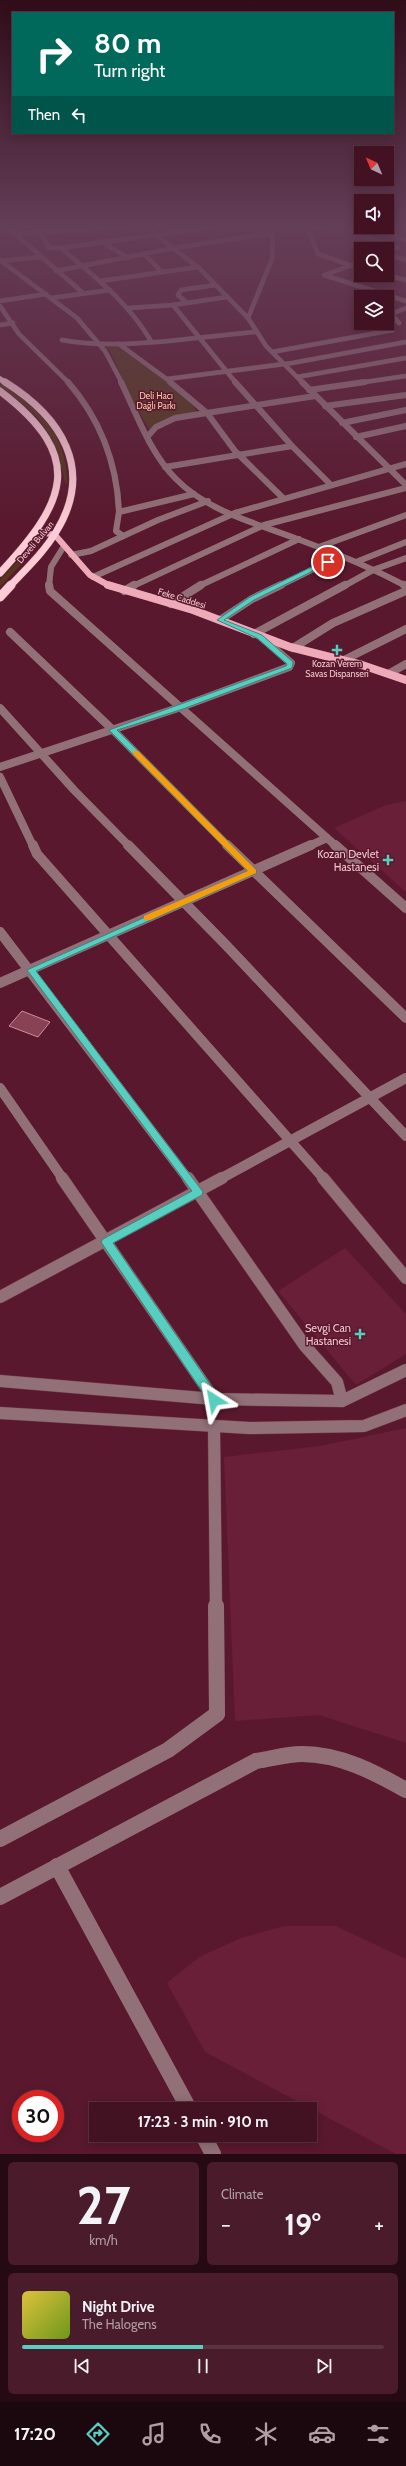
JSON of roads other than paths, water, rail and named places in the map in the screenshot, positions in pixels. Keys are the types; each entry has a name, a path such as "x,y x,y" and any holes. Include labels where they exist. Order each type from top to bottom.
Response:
{"highway":[{"name":"Develi Bulvarı","path":"0,379 43,410 60,432 70,452 73,467 72,489 66,515 55,535 0,597"},
{"name":"Develi Bulvarı","path":"0,391 21,406 35,421 45,437 53,457 56,491 37,531 0,573"}],"main road":[{"path":"37,531 55,535"},
{"name":"Feke Caddesi","path":"55,535 71,555 93,577 124,591 220,620 293,648 390,673 406,680"}],"street":[{"path":"14,325 19,334 76,391 92,415 112,463 119,492 119,512 116,531 123,536"},
{"path":"81,325 97,344 105,351 115,367 120,383 165,467 184,488 235,513 356,562 406,586"},
{"path":"140,325 151,341"},
{"path":"189,325 224,370 292,446 332,485"},
{"path":"251,325 255,332 283,364 406,487"},
{"path":"272,352 393,330"},
{"path":"62,340 74,343 119,344 255,332"},
{"path":"167,379 224,370 283,364 406,342"},
{"path":"119,344 167,379 207,413 238,454 283,498"},
{"path":"297,377 406,358"},
{"path":"309,390 406,376"},
{"path":"325,406 406,395"},
{"path":"148,436 164,422 207,413 315,396"},
{"path":"342,423 406,410"},
{"path":"356,437 406,426"},
{"path":"165,467 292,446"},
{"path":"93,577 235,513 406,464"},
{"path":"124,591 139,582 264,525 406,487"},
{"path":"119,512 194,494"},
{"path":"71,555 91,551 158,520 208,501"},
{"path":"320,547 406,516"},
{"path":"171,604 208,580 299,539"},
{"path":"356,562 406,542"},
{"path":"64,546 52,560 47,578 50,591 406,908"},
{"path":"220,620 252,598 340,556"},
{"path":"0,767 181,708 289,667 291,663 257,635 373,570 406,558"},
{"path":"293,648 306,638 327,627 406,591"},
{"path":"344,660 406,629"},
{"path":"10,632 113,730 253,872 406,1018"},
{"path":"390,673 406,664"},
{"path":"0,708 40,754 406,1136"},
{"path":"0,777 37,854 108,936 292,1142 406,1278"},
{"path":"0,983 327,838"},
{"path":"0,932 31,970 198,1192 305,1346 336,1382 342,1401"},
{"path":"0,1297 292,1142 406,1078"},
{"path":"0,1088 214,1400"},
{"path":"0,1381 214,1400 342,1401 406,1370"},
{"path":"0,1413 248,1428 364,1426 406,1410"},
{"path":"0,1839 168,1750 217,1714 214,1426"},
{"path":"0,1897 256,1761 302,1754 334,1757 382,1776 406,1790"},
{"path":"58,1866 185,2102"},
{"path":"207,2142 213,2154"}],"place":[{"name":"Kozan Verem Savas Dispanseri","path":"337,650"},
{"name":"Kozan Devlet Hastanesi","path":"388,860"},
{"name":"Sevgi Can Hastanesi","path":"360,1334"}],"park label":[{"name":"Deli Hacı Dağlı Parkı","path":"156,400"}]}
